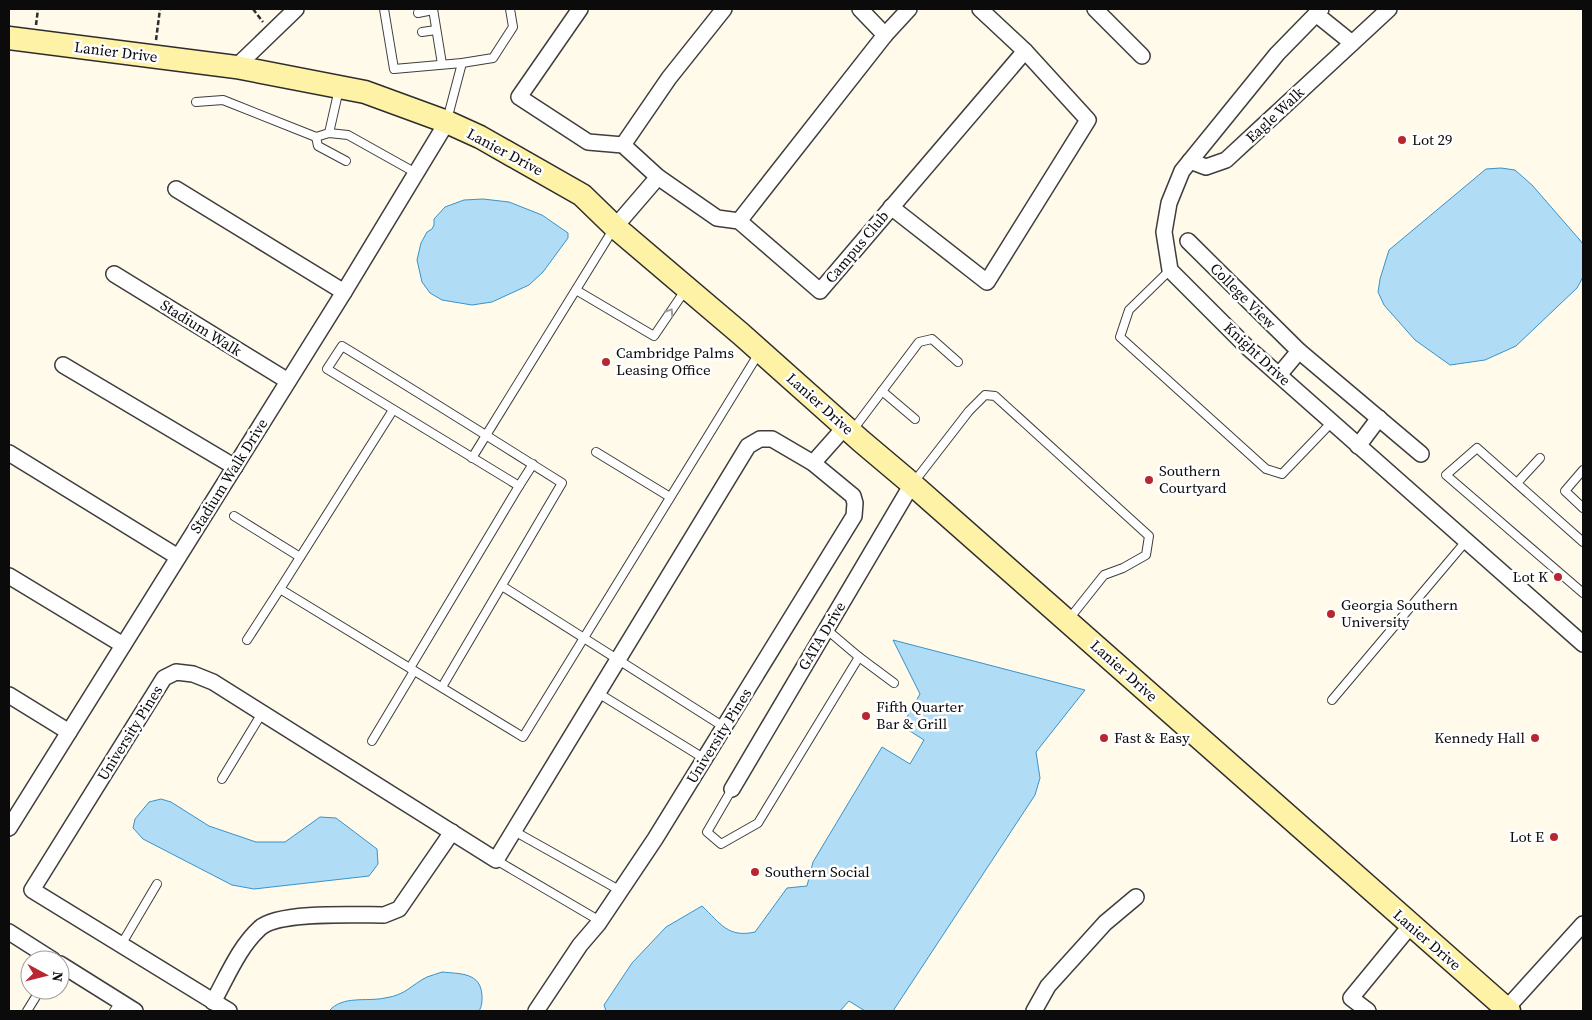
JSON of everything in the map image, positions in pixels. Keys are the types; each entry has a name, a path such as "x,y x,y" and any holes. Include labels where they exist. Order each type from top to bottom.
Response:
{"street":[{"path":"236,67 296,9"},
{"path":"580,9 520,97 588,142 623,145 658,176 717,218 739,221 885,35 909,9"},
{"path":"623,145 669,78 724,9"},
{"path":"860,9 885,35"},
{"path":"891,207 987,282 1088,120 1025,50 980,9"},
{"path":"1095,9 1142,56"},
{"name":"Eagle Walk","path":"1190,161 1206,167 1226,160 1389,9"},
{"path":"1170,270 1164,232 1169,204 1182,170 1277,54 1319,12 1352,44"},
{"name":"Lanier Drive","path":"9,38 236,67 365,92 447,122 480,138 582,195 614,227 912,484 1507,1010"},
{"name":"Campus Club","path":"739,221 820,291 1025,50"},
{"name":"Stadium Walk Drive","path":"10,822 69,732 344,292 447,122"},
{"path":"614,227 658,176"},
{"path":"176,189 344,292"},
{"name":"College View","path":"1188,241 1299,351 1420,454"},
{"name":"Knight Drive","path":"1170,270 1247,347 1583,644"},
{"name":"Stadium Walk","path":"114,274 288,381"},
{"path":"1279,375 1299,351"},
{"path":"63,365 234,467"},
{"path":"1358,446 1379,418"},
{"path":"813,463 848,429"},
{"name":"University Pines","path":"229,1011 32,890 164,678 176,672 193,674 213,682 496,860 748,446 760,439 772,439 813,463 853,496 855,503 854,516 655,839 621,891 580,945 536,1011"},
{"path":"9,453 178,557"},
{"name":"GATA Drive","path":"732,788 912,484"},
{"path":"9,576 123,645"},
{"path":"9,695 69,732"},
{"path":"213,1002 247,942 262,926 285,918 384,915 399,909 452,832"},
{"path":"1034,1011 1048,986 1104,923 1136,897"},
{"path":"1507,1010 1583,924"},
{"path":"1368,1011 1351,998 1411,925"},
{"path":"9,932 37,950"},
{"path":"70,972 117,1007 134,1011"}],"lane":[{"path":"384,9 389,18 393,37 394,69 462,63 493,58 513,27 510,9"},
{"path":"418,12 433,10 442,64"},
{"path":"422,32 436,30"},
{"path":"447,122 462,63"},
{"path":"329,133 340,87"},
{"path":"196,102 223,100 316,137 329,133 348,134 416,173"},
{"path":"316,137 318,146 346,161"},
{"path":"472,458 614,227"},
{"path":"1170,270 1129,310 1120,337 1266,469 1282,474 1332,422"},
{"path":"576,290 654,336 686,289"},
{"path":"848,429 882,391 919,342 932,339 958,362"},
{"path":"442,687 562,483 342,346 327,369 519,486"},
{"path":"280,589 523,737 760,351"},
{"path":"882,391 916,420"},
{"path":"912,484 969,411 985,395 995,396 1150,536 1146,555 1104,576 1068,621"},
{"path":"247,640 393,410"},
{"path":"1583,542 1476,448 1446,475 1583,593"},
{"path":"596,452 670,497"},
{"path":"1517,483 1540,458"},
{"path":"372,741 412,669 533,464"},
{"path":"1583,470 1565,491 1583,508"},
{"path":"234,516 300,557"},
{"path":"1332,700 1467,540"},
{"path":"502,586 724,727"},
{"path":"826,629 894,683"},
{"path":"732,788 707,832 721,844 758,823 859,656"},
{"path":"598,693 705,759"},
{"path":"222,779 262,713"},
{"path":"514,830 621,891"},
{"path":"496,860 600,921"},
{"path":"121,945 157,884"},
{"path":"27,1011 34,1000"}],"path":[{"path":"154,56 160,9"}],"water":[{"path":"1501,168 1515,170 1532,185 1583,244 1583,277 1577,288 1516,346 1485,360 1450,365 1415,340 1384,305 1378,292 1380,279 1389,250 1486,169"},
{"path":"483,199 509,202 542,215 568,233 568,238 543,272 529,285 492,302 472,305 442,300 430,293 422,282 417,260 421,243 427,232 432,229 434,219 445,207 464,200"},
{"path":"893,640 1085,690 1036,752 1040,778 1035,795 893,1011 865,1011 849,1001 840,1011 606,1011 604,1005 632,963 666,927 702,906 720,924 731,931 738,933 755,932 787,888 807,886 813,862 882,747 910,764 924,740 902,726 920,694"},
{"path":"161,799 171,802 209,826 256,842 285,842 320,817 336,818 377,849 378,864 369,876 254,889 232,885 143,839 133,828 135,819 149,802"},
{"path":"442,972 462,974 474,978 478,982 482,996 482,1004 479,1011 329,1011 335,1006 348,1001 378,999 398,995 421,980"}],"place":[{"name":"Lot 29","path":"1402,140"},
{"name":"Cambridge Palms Leasing Office","path":"606,362"},
{"name":"Southern Courtyard","path":"1149,480"},
{"name":"Lot K","path":"1558,577"},
{"name":"Georgia Southern University","path":"1331,614"},
{"name":"Fifth Quarter Bar & Grill","path":"866,716"},
{"name":"Fast & Easy","path":"1104,738"},
{"name":"Kennedy Hall","path":"1535,738"},
{"name":"Lot E","path":"1554,837"},
{"name":"Southern Social","path":"755,872"}]}
